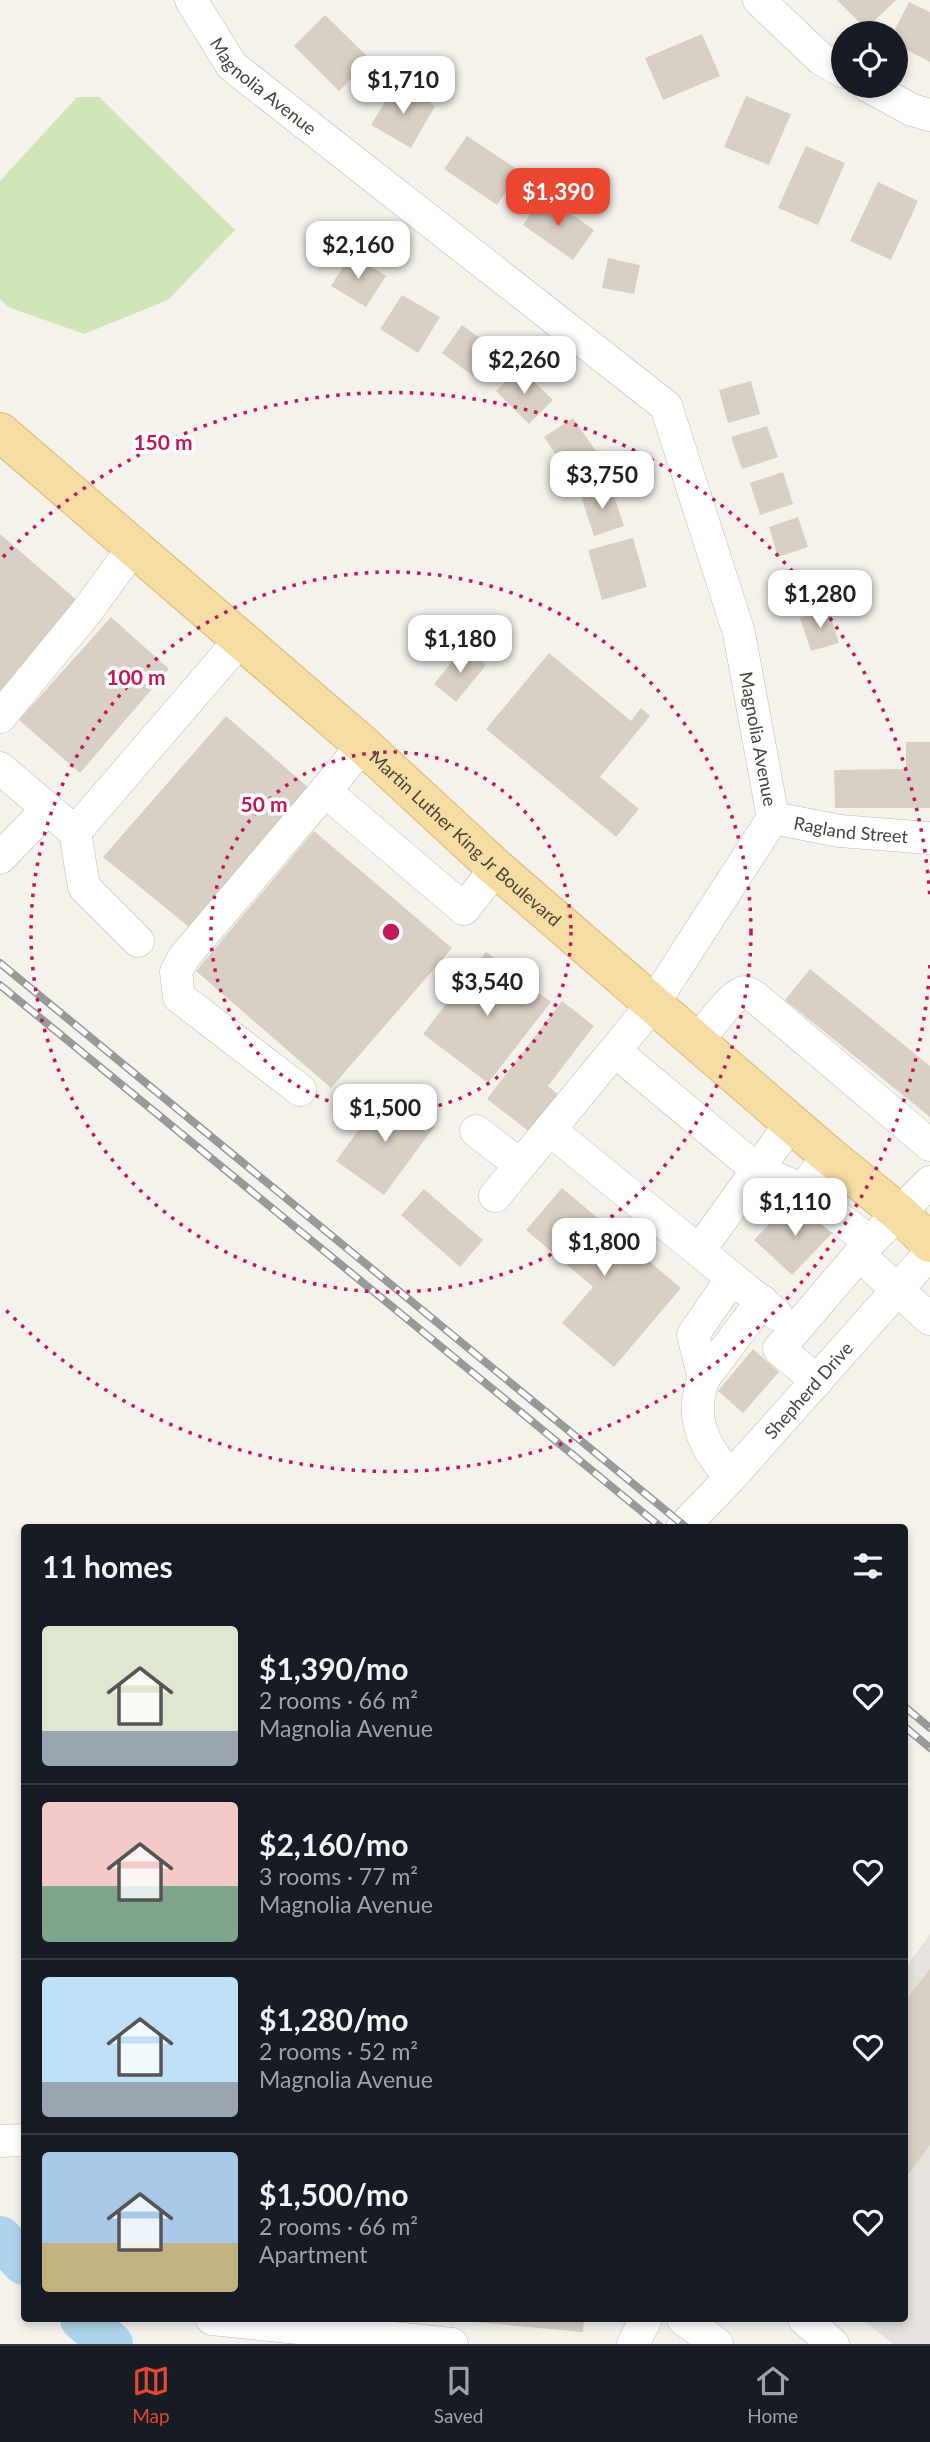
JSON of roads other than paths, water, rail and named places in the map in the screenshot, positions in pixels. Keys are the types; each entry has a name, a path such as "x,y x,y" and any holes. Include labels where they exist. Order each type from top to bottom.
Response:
{"main road":[{"name":"Martin Luther King Jr Boulevard","path":"0,432 363,745 496,867 828,1155 898,1212 930,1243"}],"street":[{"name":"Magnolia Avenue","path":"191,0 232,66 666,406 739,633 773,818 653,1003 495,1196"},
{"path":"759,0 821,59 831,65"},
{"path":"890,98 912,110 930,115"},
{"path":"0,717 87,611 133,548"},
{"path":"75,832 240,640"},
{"path":"300,1090 179,997 176,972 184,957 363,745"},
{"path":"0,768 75,832 84,887 138,941"},
{"path":"325,791 464,909 496,867"},
{"path":"0,858 47,809"},
{"name":"Ragland Street","path":"773,818 840,831 930,838"},
{"path":"698,1041 733,998 746,992 930,1145"},
{"path":"615,1051 757,1170 803,1190 865,1249 899,1290 930,1319"},
{"path":"699,1251 791,1123"},
{"path":"550,1130 762,1301 846,1350"},
{"path":"477,1131 520,1166"},
{"path":"803,1190 828,1155"},
{"path":"817,1381 779,1349 898,1212 930,1182"},
{"name":"Shepherd Drive","path":"686,1524 846,1350 930,1253"},
{"path":"704,1378 693,1335 732,1278"},
{"path":"730,1478 710,1453 703,1439 698,1416 698,1393 704,1378 762,1301"},
{"path":"0,2141 21,2140"},
{"path":"200,2322 226,2344"},
{"path":"241,2322 452,2344"},
{"path":"633,2344 644,2322"},
{"path":"687,2322 717,2344"},
{"path":"807,2322 833,2344"}],"waterway":[{"path":"0,2238 21,2260"},
{"path":"85,2322 111,2344"}],"railway":[{"path":"0,963 682,1524"},
{"path":"0,985 657,1524"},
{"path":"908,1710 930,1728"},
{"path":"908,1730 930,1748"}]}
